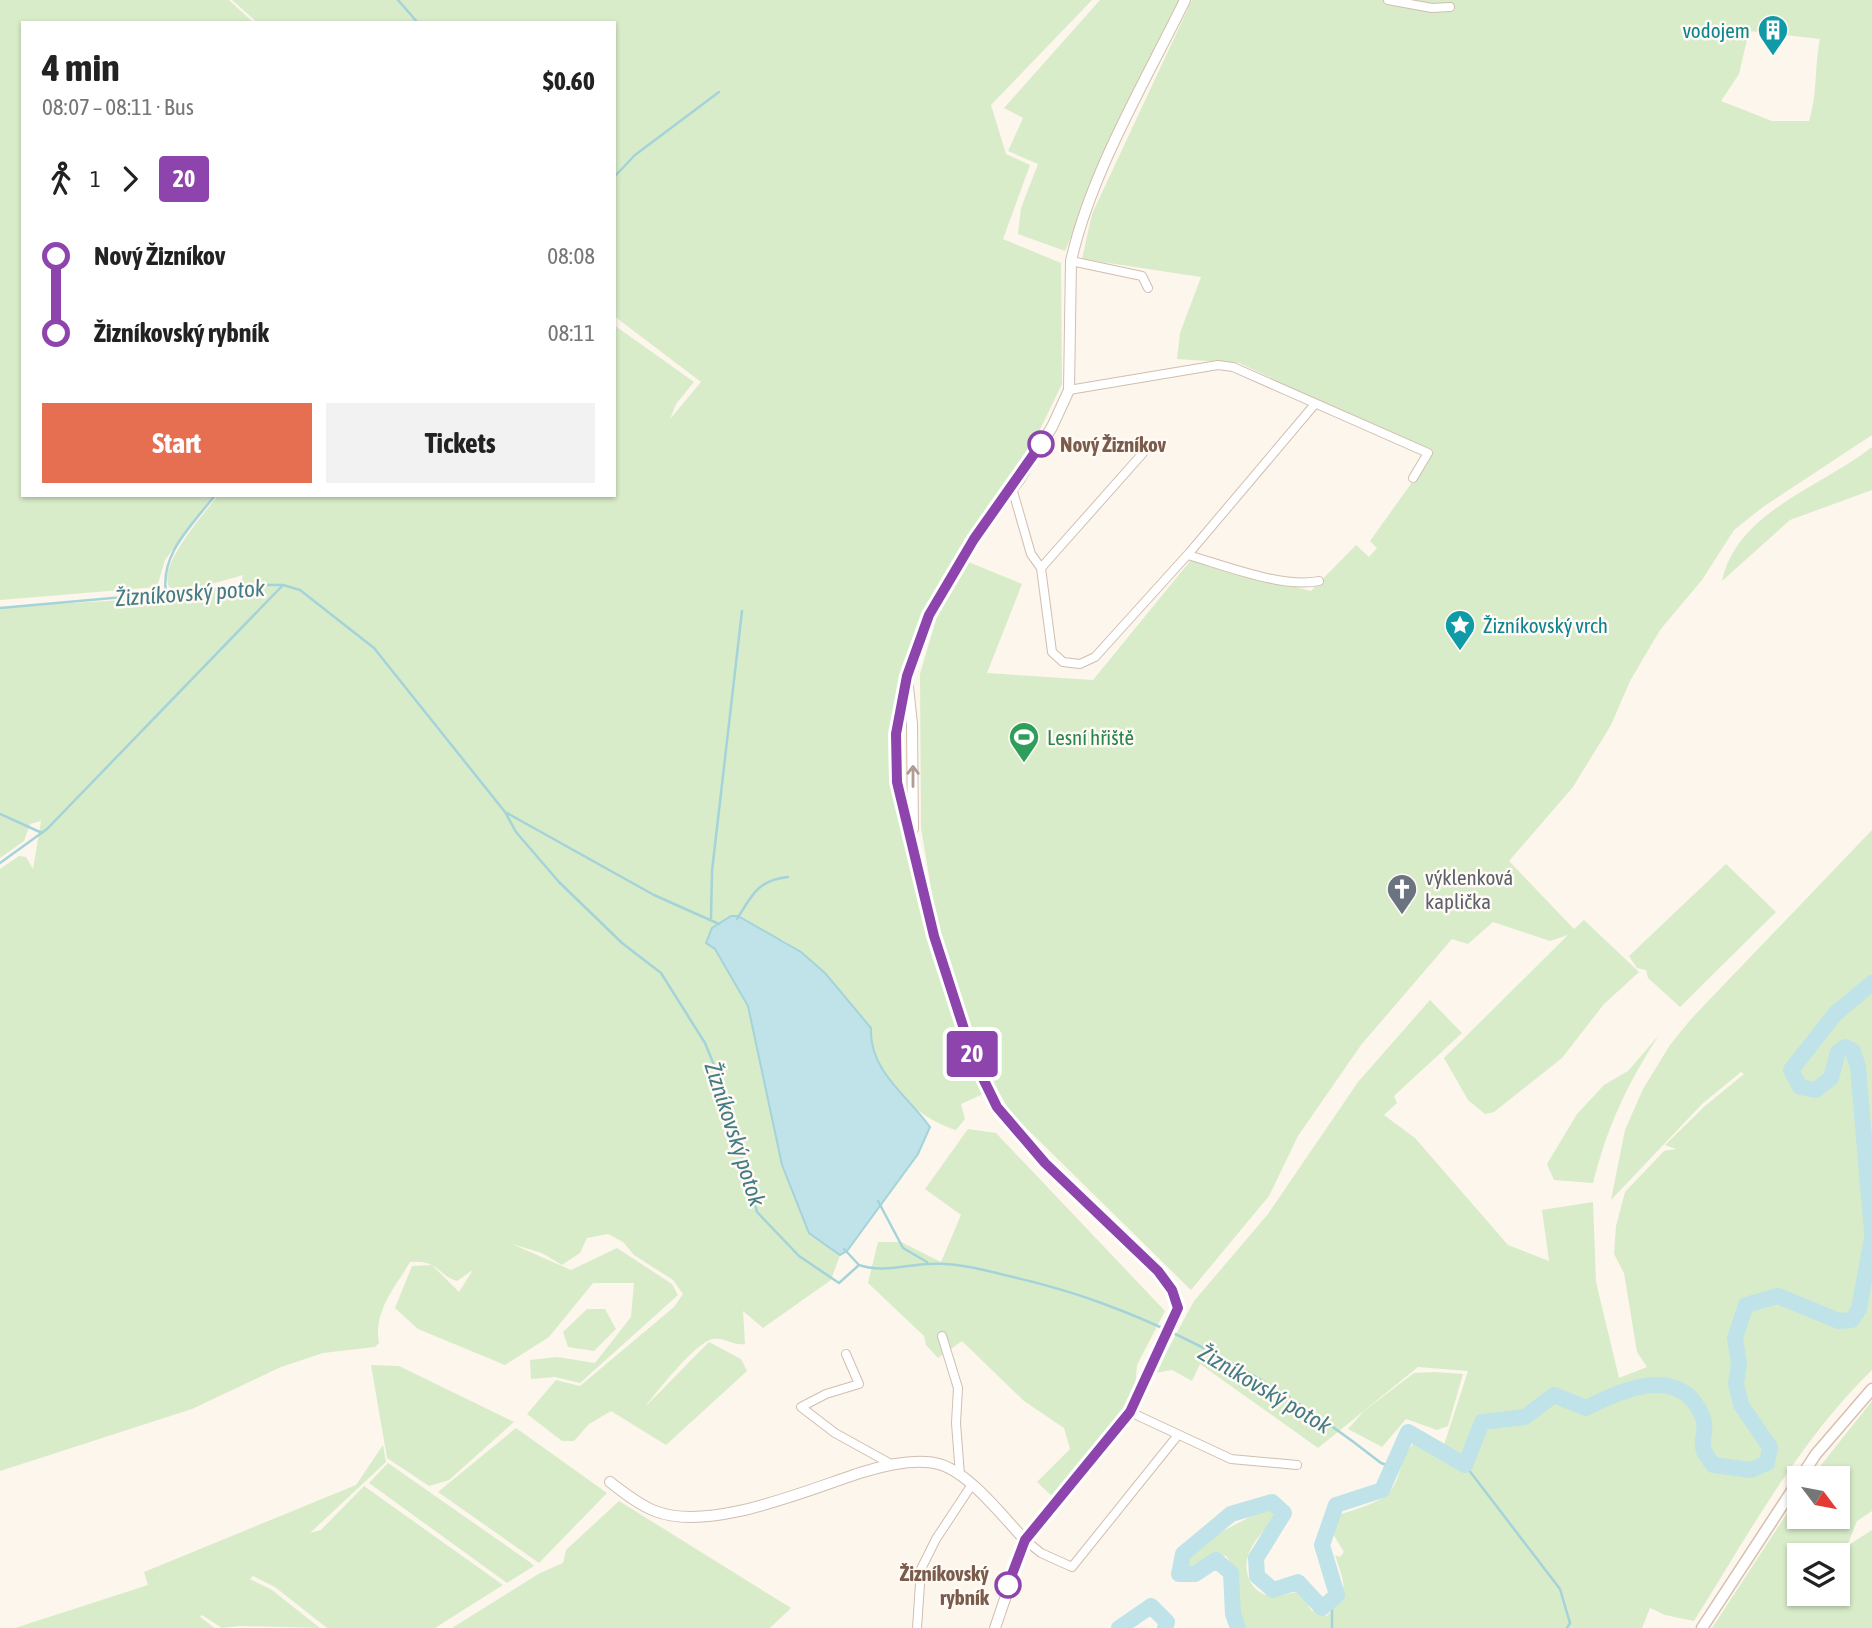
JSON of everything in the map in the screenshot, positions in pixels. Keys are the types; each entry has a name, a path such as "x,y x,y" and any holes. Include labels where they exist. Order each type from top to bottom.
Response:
{"main road":[{"path":"1702,1628 1816,1454 1872,1389"}],"street":[{"path":"995,1628 1025,1540 1130,1412 1178,1308 1172,1290 1158,1271 1045,1163 997,1107 974,1060 934,936 897,782 896,734 907,676 929,615 974,539 1052,427 1069,390 1071,261 1100,176 1185,0"},
{"path":"1388,0 1432,8 1450,7"},
{"path":"1071,261 1142,276 1148,288"},
{"path":"1069,390 1218,365 1233,367 1429,453 1413,478"},
{"path":"1012,488 1031,554 1041,568 1052,652 1063,662 1080,664 1095,657 1188,555 1315,404"},
{"path":"1041,568 1143,453"},
{"path":"1188,555 1274,579 1308,584 1319,582"},
{"path":"907,676 912,724 913,844"},
{"path":"942,1336 958,1388 956,1423 960,1475"},
{"path":"846,1354 859,1384 825,1394 801,1407 835,1433 891,1464"},
{"path":"1130,1412 1231,1459 1297,1465"},
{"path":"610,1482 654,1511 704,1516 752,1507 891,1464 941,1464 960,1475 1041,1553 1072,1567 1178,1435"},
{"path":"917,1628 921,1569 936,1539 971,1486"}],"green space":[{"path":"0,0 229,0 252,21 21,21 21,497 212,497 165,560 157,587 0,600"},
{"path":"232,0 1092,0 991,105 1006,154 1030,165 1003,239 1061,263 1062,384 1033,444 970,537 924,614 900,675 892,734 910,849 969,1063 983,1094 961,1104 965,1119 956,1130 940,1124 910,1104 897,1091 878,1062 872,1045 871,1028 830,981 796,949 783,940 715,949 748,1006 782,1165 809,1233 840,1255 831,1280 763,1328 743,1311 745,1344 713,1339 697,1348 678,1368 646,1406 709,1342 741,1359 747,1371 666,1445 611,1411 589,1424 574,1441 562,1441 527,1414 556,1380 580,1386 674,1307 683,1294 673,1280 634,1255 623,1242 608,1234 587,1238 580,1253 562,1265 542,1253 512,1244 571,1270 617,1248 672,1284 678,1295 580,1383 555,1377 531,1379 530,1360 557,1357 595,1363 631,1317 634,1283 593,1283 549,1337 505,1365 418,1329 395,1308 412,1266 432,1265 410,1262 382,1310 379,1343 375,1347 323,1353 281,1367 192,1409 0,1471 0,869 19,856 26,857 33,869 41,821 30,824 24,841 0,858 0,607 124,600 214,589 240,590 243,575 205,586 170,588 167,579 175,555 216,497 616,497 616,326 694,382 676,404 670,419 701,382 616,318 616,21 256,21","holes":["432,1265 457,1281 473,1270 459,1292"]},
{"path":"1100,0 1179,0 1129,102 1065,251 1018,234 1021,208 1038,164 1008,151 1023,118 1004,108"},
{"path":"1192,0 1872,0 1872,435 1763,507 1734,530 1702,580 1660,630 1630,681 1611,725 1573,787 1509,861 1574,929 1584,920 1639,972 1604,1004 1562,1058 1494,1112 1485,1114 1468,1100 1444,1058 1568,935 1550,941 1493,922 1468,944 1452,939 1361,1045 1298,1136 1269,1196 1191,1290 1010,1112 979,1057 937,924 921,828 920,674 937,616 966,561 1022,584 987,673 1093,680 1191,560 1311,591 1356,545 1369,557 1377,548 1370,541 1428,460 1426,450 1239,363 1177,359 1180,333 1201,277 1082,259 1092,214","holes":["1749,31 1820,39 1814,100 1809,121 1772,121 1721,101 1739,74"]},
{"path":"1872,447 1872,490 1790,520 1722,581 1731,557 1745,536 1763,518"},
{"path":"1872,830 1872,1370 1845,1398 1792,1466 1787,1466 1787,1473 1694,1621 1665,1615 1650,1608 1642,1628 1246,1628 1235,1599 1238,1572 1226,1556 1213,1556 1188,1571 1185,1565 1204,1541 1265,1509 1279,1511 1280,1515 1252,1547 1246,1566 1248,1576 1255,1588 1267,1595 1279,1596 1300,1591 1311,1610 1327,1616 1339,1600 1343,1587 1335,1555 1340,1557 1344,1552 1332,1532 1336,1516 1373,1503 1386,1495 1398,1478 1407,1452 1416,1442 1441,1454 1468,1371 1418,1367 1318,1448 1200,1364 1192,1381 1172,1370 1155,1373 1194,1301 1268,1214 1358,1082 1430,1000 1462,1033 1394,1096 1397,1103 1384,1115 1415,1138 1508,1245 1549,1261 1542,1210 1593,1202 1596,1282 1619,1378 1647,1367 1637,1352 1624,1273 1614,1254 1616,1226 1625,1192 1664,1151 1676,1149 1665,1145 1705,1106 1744,1074 1741,1072 1702,1104 1611,1200 1625,1130 1643,1089 1670,1045 1691,1019"},
{"path":"1726,864 1776,912 1680,1007 1648,978 1646,970 1637,968 1629,956"},
{"path":"1659,1035 1619,1106 1593,1183 1554,1180 1547,1164 1577,1114 1604,1085 1628,1071"},
{"path":"968,1129 996,1133 1165,1311 1137,1365 1134,1400 1055,1499 1037,1482 1070,1449 1064,1428 1024,1401 962,1341 938,1358 926,1345 924,1336 868,1283 878,1242 901,1242 941,1262 961,1215 925,1189"},
{"path":"587,1309 605,1309 616,1329 594,1351 568,1347 563,1332"},
{"path":"371,1365 399,1366 514,1422 449,1480 429,1486 387,1458"},
{"path":"1414,1373 1463,1374 1448,1426 1437,1430 1406,1419 1382,1447 1348,1429 1364,1411"},
{"path":"1872,1401 1872,1511 1857,1521 1848,1543 1787,1543 1787,1606 1850,1606 1850,1544 1872,1530 1872,1628 1712,1628 1787,1513 1787,1530 1850,1530 1850,1466 1820,1466"},
{"path":"516,1428 607,1493 539,1563 438,1492"},
{"path":"383,1445 386,1462 310,1533 321,1530 364,1486 503,1585 435,1628 327,1628 275,1587 253,1576 250,1579 272,1590 320,1628 222,1628 202,1615 200,1617 215,1628 15,1628 148,1585 144,1572 356,1485"},
{"path":"388,1463 534,1566 507,1583 369,1483"},
{"path":"619,1501 791,1608 770,1628 452,1628 540,1573 563,1563 566,1550"}],"water":[{"path":"731,916 738,916 801,952 825,973 871,1028 876,1057 883,1070 930,1127 918,1154 847,1251 840,1255 809,1233 782,1165 748,1006 715,949 706,943 712,928"}],"waterway":[{"path":"398,0 416,21"},
{"path":"616,175 635,155 719,92"},
{"path":"166,593 165,579 173,553 213,497"},
{"name":"Žizníkovský potok","path":"0,608 260,585 283,585 300,590 374,648 505,812 516,832 559,882 622,943 661,973 705,1043 723,1087 757,1212 799,1256 839,1283 859,1265 885,1268 946,1264 1007,1276 1088,1298 1141,1319 1213,1353 1283,1394 1381,1463 1392,1467"},
{"path":"0,863 47,829 283,585"},
{"path":"711,918 712,871 742,611"},
{"path":"505,812 654,895 719,924"},
{"path":"0,814 42,833"},
{"path":"737,919 763,885 788,877"},
{"path":"1872,983 1835,1014 1791,1070 1800,1087 1816,1090 1831,1078 1838,1052 1845,1047 1853,1051 1858,1067 1872,1233"},
{"path":"878,1201 903,1248 927,1262"},
{"path":"1238,1628 1233,1614 1231,1573 1216,1560 1195,1574 1179,1574 1183,1554 1231,1514 1272,1502 1284,1513 1256,1558 1257,1576 1273,1590 1298,1582 1322,1608 1337,1595 1322,1545 1336,1505 1382,1490 1408,1432 1465,1465 1482,1422 1525,1417 1554,1395 1586,1408 1635,1388 1667,1386 1681,1391 1694,1401 1704,1421 1703,1448 1713,1465 1751,1470 1767,1463 1770,1447 1741,1405 1736,1383 1739,1364 1735,1338 1746,1305 1778,1296 1839,1321 1852,1320 1859,1309 1872,1238"},
{"path":"844,1249 859,1265"},
{"path":"1465,1465 1560,1589 1570,1623 1567,1628"},
{"path":"1332,1600 1332,1628"},
{"path":"1119,1628 1151,1606 1167,1622 1165,1628"}],"bus line":[{"name":"20","path":"1008,1585 1025,1540 1081,1468 1130,1412 1143,1389 1178,1308 1172,1290 1158,1271 1045,1163 997,1107 974,1060 934,936 897,782 896,734 907,676 929,615 974,539 1019,480 1041,444"}],"place":[{"name":"vodojem","path":"1773,57"},
{"name":"Nový Žizníkov","path":"1041,444"},
{"name":"Žizníkovský vrch","path":"1460,652"},
{"name":"Lesní hřiště","path":"1024,764"},
{"name":"výklenková kaplička","path":"1402,916"},
{"name":"Žizníkovský rybník","path":"1008,1585"}]}
